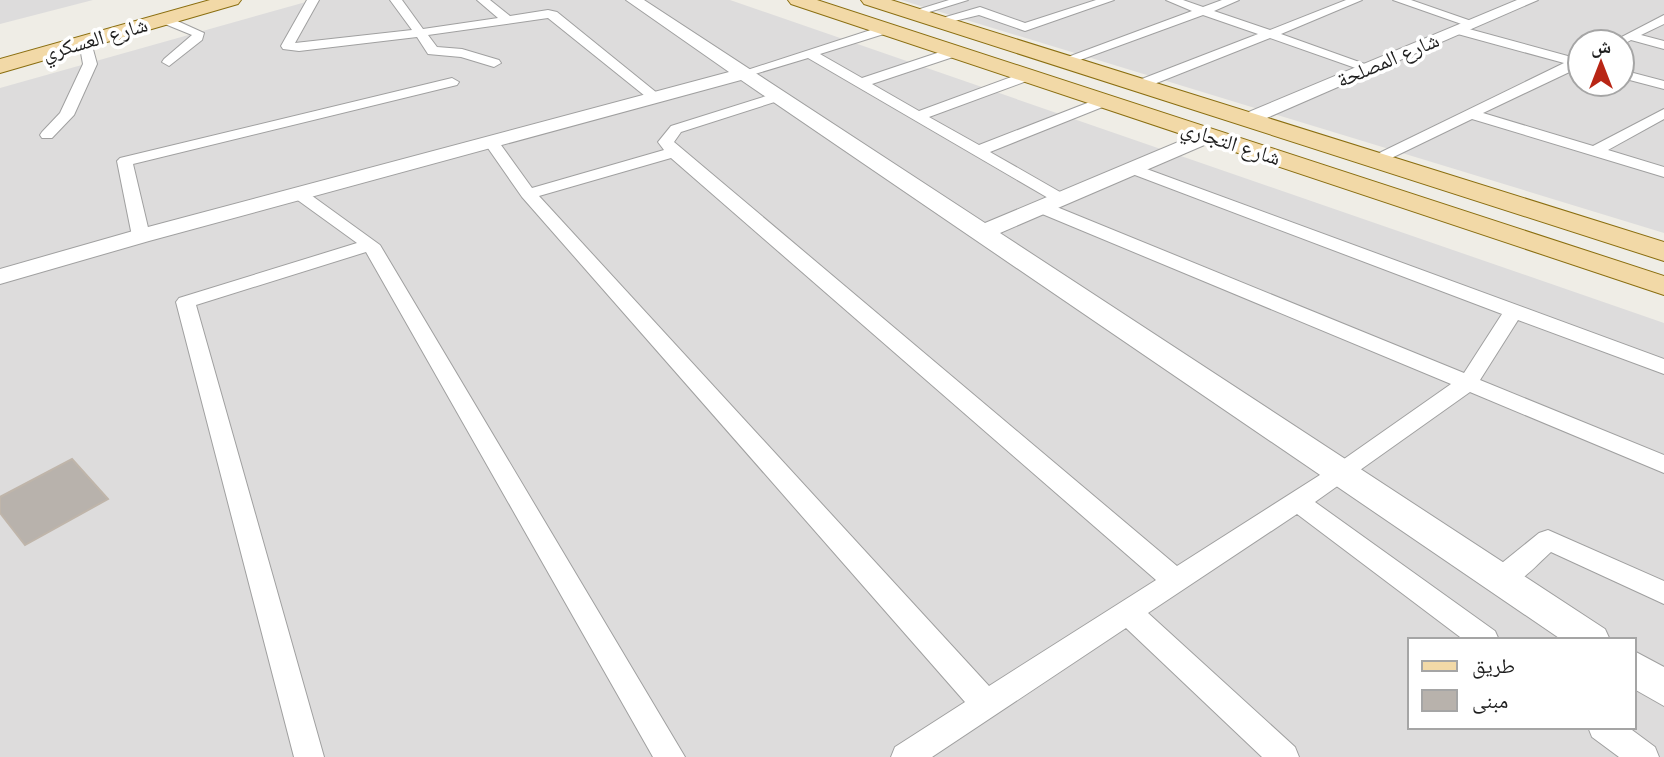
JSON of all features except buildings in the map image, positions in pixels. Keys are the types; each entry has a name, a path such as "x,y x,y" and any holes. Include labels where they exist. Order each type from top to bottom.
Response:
{"main road":[{"name":"شارع العسكري","path":"0,46 168,10 231,0"},
{"name":"شارع التجاري","path":"798,0 1664,286"},
{"name":"شارع التجاري","path":"872,0 1664,252"},
{"name":"شارع العسكري","path":"0,66 85,42 168,10"}],"street":[{"path":"313,0 287,46 299,47 553,15 655,97"},
{"path":"396,0 433,51 462,53 494,63"},
{"path":"483,0 508,20"},
{"path":"634,0 1589,638"},
{"path":"913,13 962,0"},
{"path":"938,21 980,11 1025,27 1108,0"},
{"path":"1172,0 1369,68"},
{"path":"1065,61 1233,0"},
{"path":"1139,85 1356,0"},
{"path":"1399,0 1466,27 1566,58"},
{"name":"شارع المصلحة","path":"1245,120 1530,0"},
{"path":"168,10 198,33 198,37 169,62"},
{"path":"1636,33 1664,19"},
{"path":"0,277 141,236 745,73 883,30"},
{"path":"1636,41 1664,45"},
{"path":"47,135 67,115 90,64 85,42"},
{"path":"860,83 954,52"},
{"path":"809,53 1061,199"},
{"path":"1374,161 1566,68"},
{"path":"918,116 1027,76"},
{"path":"1636,78 1664,85"},
{"path":"141,236 125,161 452,82"},
{"path":"779,96 676,129 666,142 674,152 1177,582"},
{"path":"978,151 1105,101"},
{"path":"1595,151 1664,113"},
{"path":"1471,114 1664,172"},
{"path":"983,232 1209,136"},
{"path":"491,141 528,194 986,704"},
{"path":"528,194 674,152"},
{"path":"1133,169 1664,367"},
{"path":"298,194 372,245 670,757"},
{"path":"1041,208 1664,464"},
{"path":"309,757 186,302 372,245"},
{"path":"906,757 1298,502 1468,383 1513,312"},
{"path":"1298,502 1482,638"},
{"path":"1501,579 1548,540 1664,593"},
{"path":"1129,613 1284,757"},
{"path":"1636,669 1664,688"},
{"path":"1607,729 1644,757"}],"shaded area":[{"path":"0,0 93,0 0,24"},
{"path":"313,0 730,0 1664,323 1664,757 0,757 0,88"},
{"path":"901,0 1664,0 1664,233"}]}
